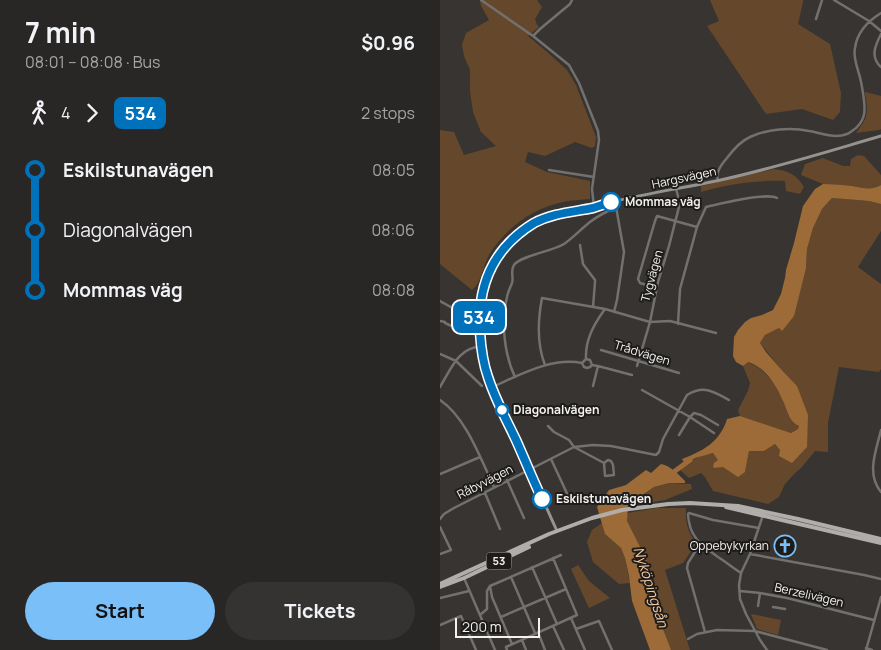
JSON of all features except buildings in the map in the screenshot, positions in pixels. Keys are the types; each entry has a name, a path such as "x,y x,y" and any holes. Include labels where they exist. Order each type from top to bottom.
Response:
{"main road":[{"name":"53","path":"440,586 549,534 592,518 637,507 690,503 738,506 763,514 798,519 881,541"}],"street":[{"path":"481,0 533,36 569,65 579,83 598,131 599,140 592,189 594,207"},
{"path":"533,36 570,4 572,0"},
{"path":"816,18 822,0"},
{"path":"834,0 869,21 881,32 874,53 876,63 881,67"},
{"path":"718,181 717,172 727,158 748,138 770,131 799,129 828,136 837,136 847,134 860,124 865,112 855,48 859,36 869,21 881,13"},
{"name":"Hargsvägen","path":"557,532 492,387 481,347 480,300 493,263 505,248 519,234 534,224 556,214 718,181 881,136"},
{"path":"549,170 594,177"},
{"name":"Tygvägen","path":"637,366 679,207 676,189"},
{"path":"678,324 680,289 697,227 706,208 763,196 777,198"},
{"path":"614,312 624,252 615,201"},
{"path":"516,376 512,371 507,348 504,318 509,289 513,282 513,266 517,262 564,244 590,222 617,207"},
{"path":"657,288 640,283 638,279 657,216 697,227"},
{"path":"580,245 583,264 595,280 593,306"},
{"path":"546,365 542,357 540,343 540,309 542,298 593,306 650,322 670,321 716,334"},
{"path":"440,301 466,318 479,321"},
{"path":"492,387 546,365 568,362 582,363 586,359 594,324 605,309"},
{"path":"440,321 460,330"},
{"path":"440,387 462,354 468,349 481,347"},
{"name":"Trådvägen","path":"601,350 679,373"},
{"path":"440,354 456,361 482,386"},
{"path":"586,359 591,361 592,364 632,375"},
{"path":"582,363 586,368 592,364"},
{"path":"593,386 598,366"},
{"path":"678,411 687,396 703,389 716,392 729,400"},
{"path":"642,390 714,432"},
{"path":"440,400 455,413 465,428 494,487"},
{"name":"Råbyvägen","path":"440,519 449,511 574,447 611,446 656,455 660,452 663,439 678,411"},
{"path":"678,435 694,413 701,415 718,426"},
{"path":"548,426 554,432 569,440 574,447 604,463"},
{"path":"881,430 873,465 874,482 881,492"},
{"path":"440,474 480,457"},
{"path":"551,459 571,502"},
{"path":"608,460 612,461 614,475 605,476 604,463 608,460"},
{"path":"507,480 524,518"},
{"path":"484,493 500,529"},
{"path":"741,573 700,544 690,530 688,514 759,528"},
{"path":"763,514 750,554 741,573 740,599 746,614 767,650"},
{"path":"440,527 451,550 440,554"},
{"path":"700,544 688,563 687,568 705,632"},
{"path":"750,554 864,575 881,580"},
{"path":"480,615 487,609 487,591 490,586 560,555"},
{"path":"507,650 506,647 512,644 577,615 553,558"},
{"path":"532,568 557,624"},
{"path":"463,576 495,650"},
{"path":"511,577 523,607 545,650"},
{"path":"490,586 492,597 512,644"},
{"path":"501,617 566,589"},
{"path":"440,598 470,591"},
{"name":"Berzelivägen","path":"740,591 787,598 874,620"},
{"path":"758,606 760,593"},
{"path":"872,650 866,649 881,597"},
{"path":"773,607 785,609"},
{"path":"440,625 461,616 476,650"},
{"path":"571,618 585,650"},
{"path":"576,629 599,621 612,650"},
{"path":"553,626 564,649 559,650"},
{"path":"688,639 705,632 717,630 755,631 827,650"},
{"path":"522,640 526,650"}],"shaded area":[{"path":"480,0 537,0 542,7 535,19 539,27 528,36 567,70 576,85 596,137 595,146 592,148 575,142 545,156 528,152 525,162 547,172 590,181 590,199 566,201 551,205 520,221 503,236 489,255 478,283 472,290 440,264 440,130 454,132 464,155 496,146 481,132 473,112 470,70 462,45 466,33 489,20 481,6"},
{"path":"710,0 803,0 798,24 830,44 841,93 840,112 833,120 802,109 766,114 707,26 719,21"},
{"path":"865,92 881,96 881,129 856,133 866,114"},
{"path":"858,155 864,156 881,175 881,185 876,188 864,189 854,186 823,184 801,175 805,164 823,158 843,166 850,166 851,159"},
{"path":"774,169 788,172 795,176 804,187 800,194 786,191 785,181 742,183 701,192 701,186"},
{"path":"823,184 867,188 881,185 881,204 869,201 832,198 822,209 813,228 807,249 806,268 794,316 782,331 779,328 765,335 760,343 797,386 808,415 807,447 792,463 779,456 780,450 775,444 764,451 749,451 745,472 738,477 723,467 713,467 714,463 718,460 713,453 695,458 685,464 682,459 710,445 720,434 727,419 740,416 791,433 798,429 799,426 791,419 778,390 766,373 748,362 743,366 736,362 733,356 734,337 745,322 773,310 781,294 803,206 815,189"},
{"path":"832,198 869,201 881,204 881,231 858,267 881,284 881,369 879,372 839,367 828,423 828,452 815,451 785,484 779,497 768,504 713,491 701,473 689,478 680,470 695,458 713,453 719,461 715,468 723,467 745,472 749,451 764,451 775,444 780,450 807,447 797,386 760,343 765,335 779,328 782,331 806,268 807,249 813,228 822,209"},
{"path":"747,362 761,369 771,380 783,400 790,418 799,426 798,429 791,433 740,416 738,410 750,383 743,366"},
{"path":"661,464 674,471 685,483 669,483 654,487 628,505 627,521 648,563 653,579 650,590 651,598 671,650 650,650 632,601 625,558 621,548 605,534 597,507 609,490 626,485 646,470 651,473"},
{"path":"669,483 691,484 692,489 665,500 628,506 654,487"},
{"path":"657,508 686,508 688,527 696,544 683,563 665,570 690,650 670,650 651,598 650,590 653,579 627,521 627,513"},
{"path":"602,523 605,534 621,548 630,583 619,584 593,562 587,542 592,530"},
{"path":"578,565 589,581 610,598 589,608 571,569"},
{"path":"751,614 781,620 778,635 757,629"}],"waterway":[{"name":"Nyköpingsån","path":"672,475 690,460"}],"bus line":[{"name":"534","path":"542,499 488,377 481,347 480,300 493,263 519,234 534,224 556,214 611,202"}],"place":[{"name":"Mommas väg","path":"611,202"},
{"name":"Diagonalvägen","path":"502,410"},
{"name":"Eskilstunavägen","path":"542,499"},
{"name":"Oppebykyrkan","path":"785,546"}]}
